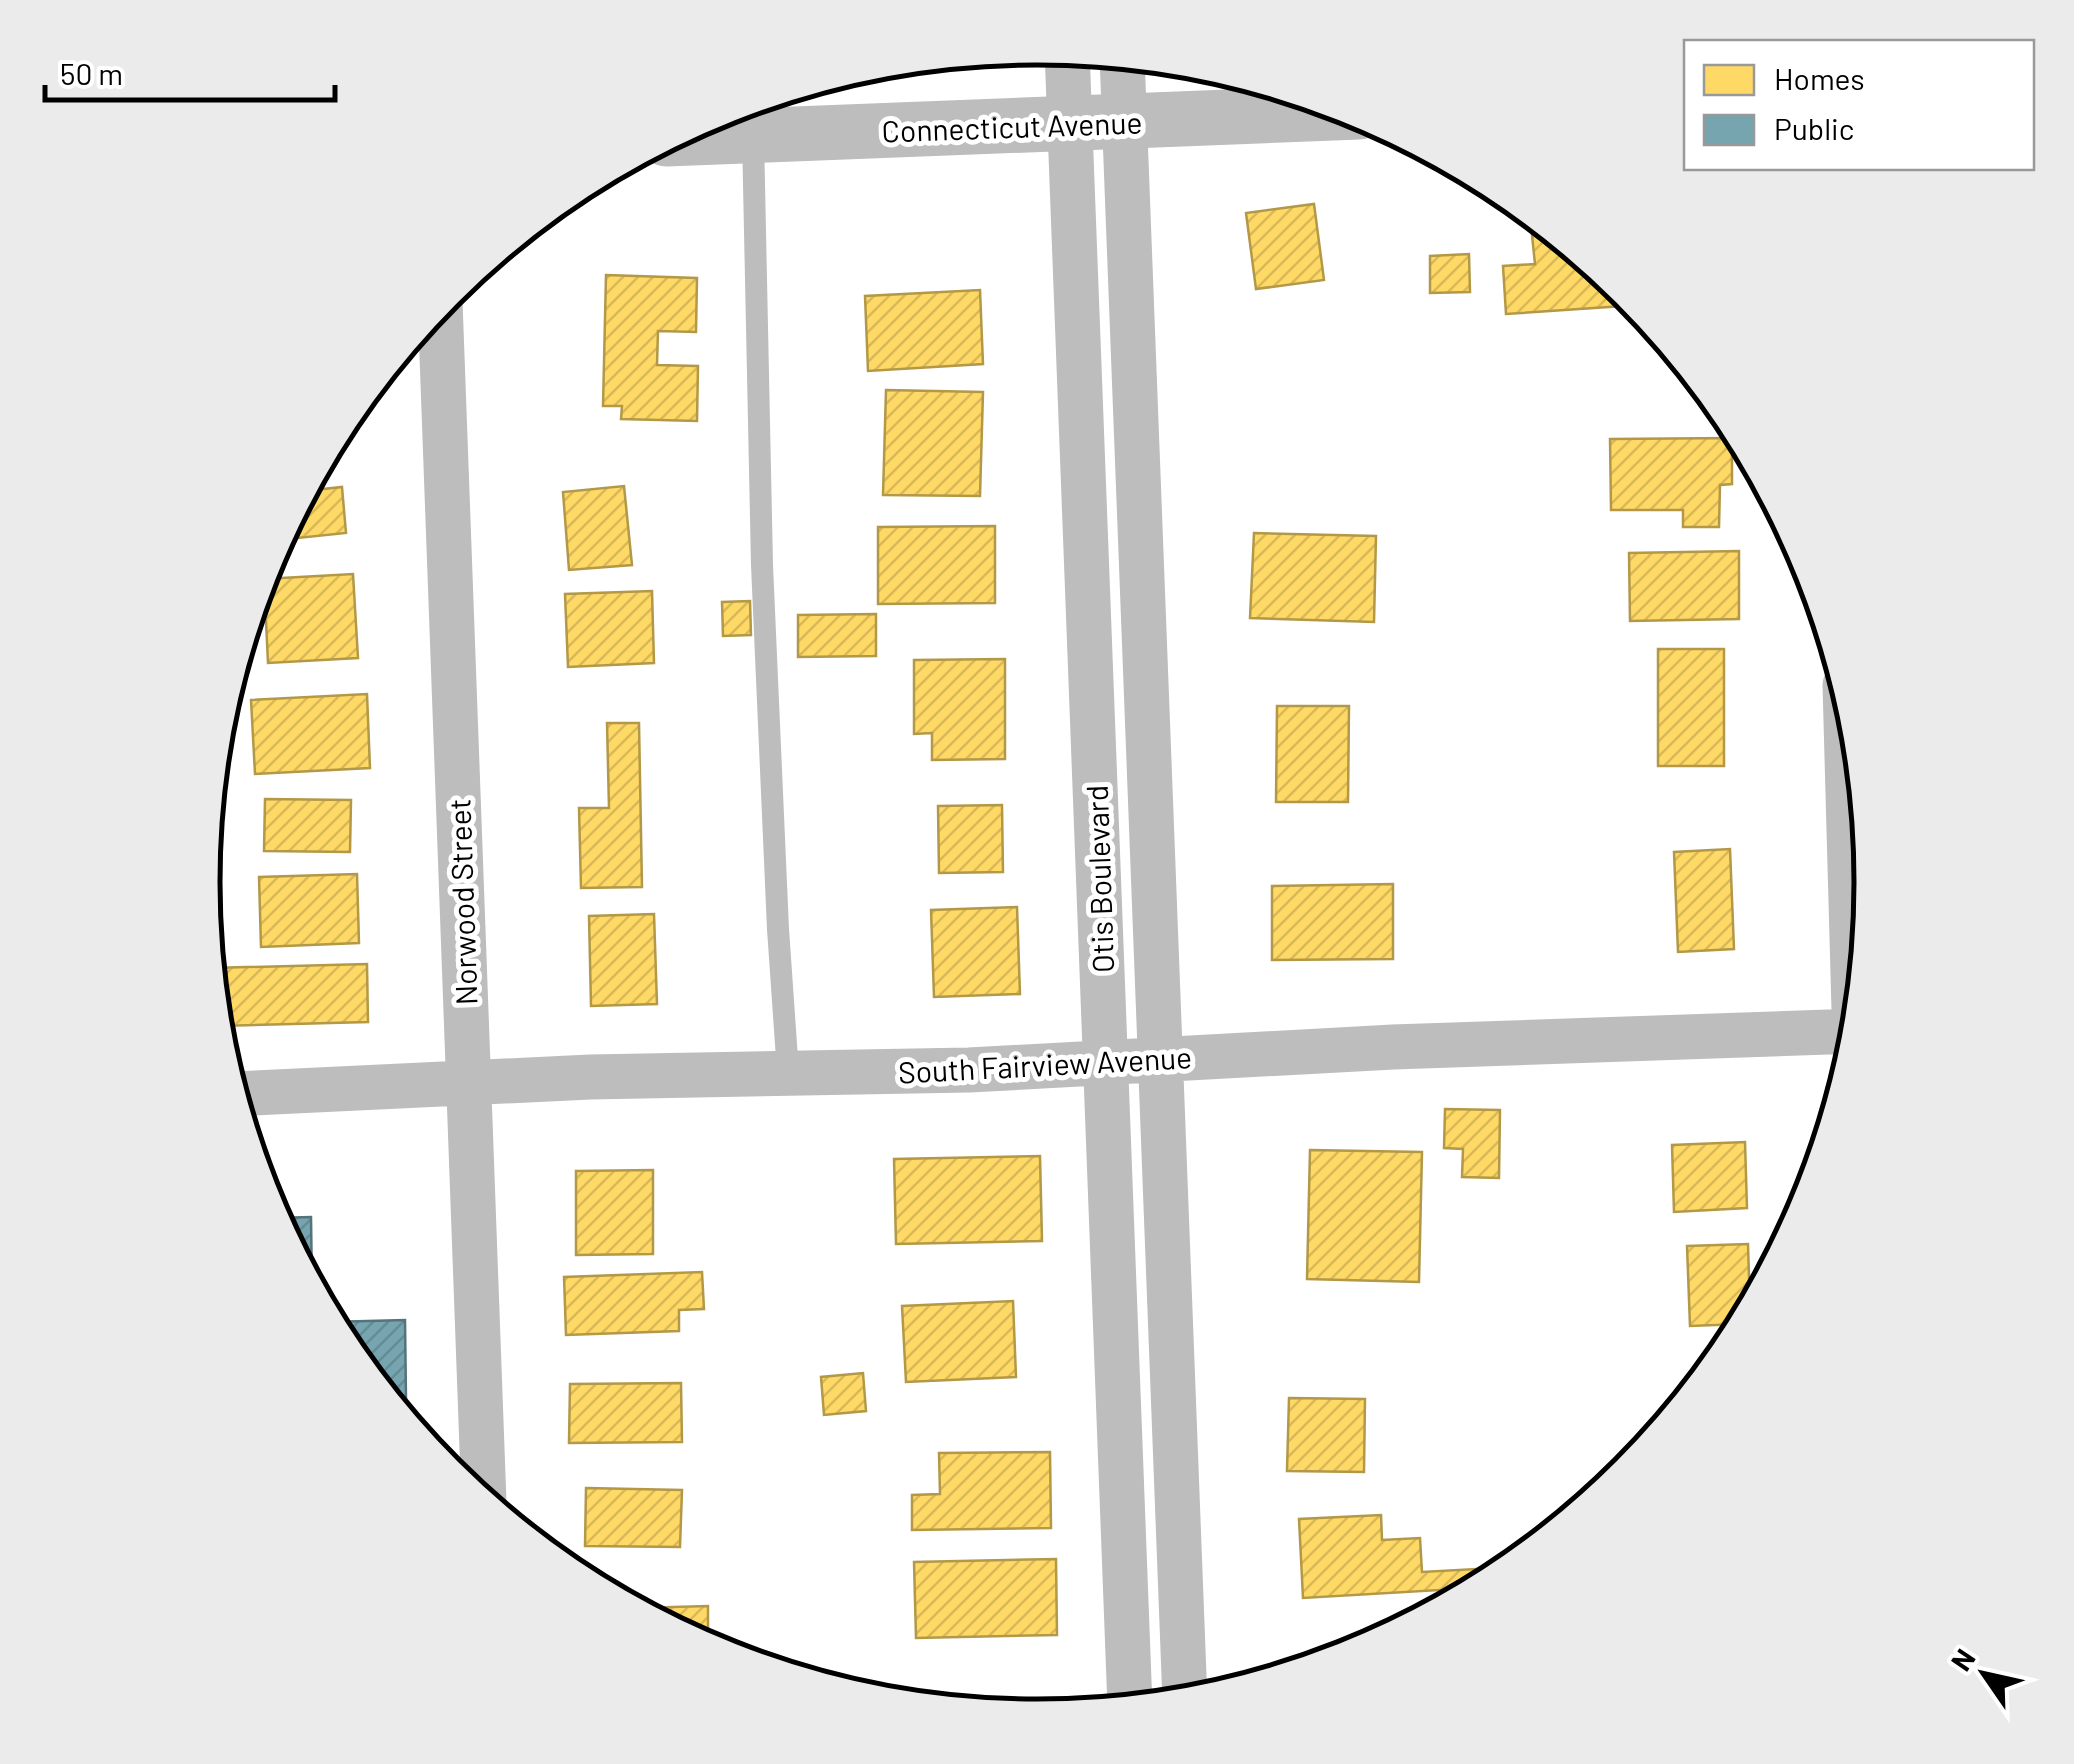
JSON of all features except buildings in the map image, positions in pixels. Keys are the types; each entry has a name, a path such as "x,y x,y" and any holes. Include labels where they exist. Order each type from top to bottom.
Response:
{"street":[{"name":"Otis Boulevard","path":"1067,66 1129,1693"},
{"name":"Otis Boulevard","path":"1122,70 1184,1685"},
{"name":"Connecticut Avenue","path":"700,138 1315,114"},
{"name":"Norwood Street","path":"441,324 483,1482"},
{"path":"1848,784 1852,933"},
{"name":"South Fairview Avenue","path":"248,1093 590,1077 969,1070 1393,1047 1839,1036"}],"lane":[{"path":"753,136 762,565 788,1073"}]}
